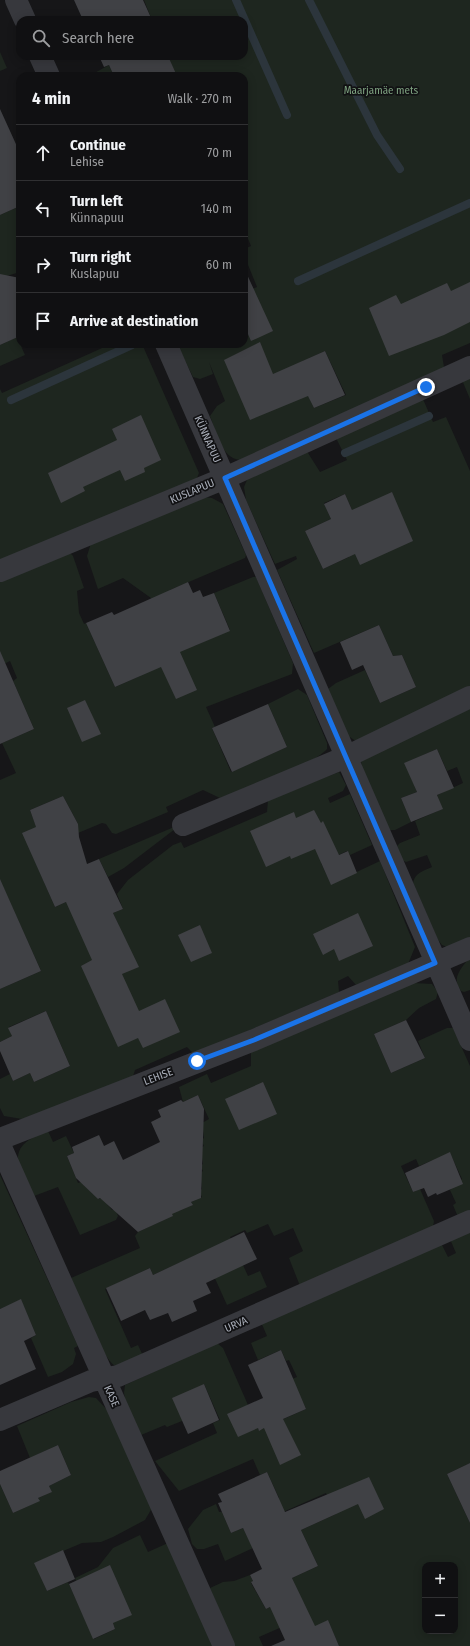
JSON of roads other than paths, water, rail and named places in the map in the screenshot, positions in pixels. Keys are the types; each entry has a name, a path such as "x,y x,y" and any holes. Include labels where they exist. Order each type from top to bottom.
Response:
{"street":[{"path":"16,0 23,16"},
{"path":"42,60 47,72"},
{"name":"KÜNNAPUU","path":"168,348 435,963 470,1040"},
{"name":"KUSLAPUU","path":"0,571 225,478 470,367"},
{"path":"182,825 346,757 470,697"},
{"name":"LEHISE","path":"0,1139 254,1040 470,948"},
{"name":"KASE","path":"0,1145 224,1646"},
{"name":"URVA","path":"0,1420 91,1381 118,1376 470,1221"}],"waterway":[{"path":"236,0 243,16"},
{"path":"309,0 377,135 400,169"},
{"path":"248,27 287,115"},
{"path":"298,281 470,203"},
{"path":"11,400 125,348"},
{"path":"345,453 429,416"}],"park label":[{"name":"Maarjamäe mets","path":"381,90"}]}
